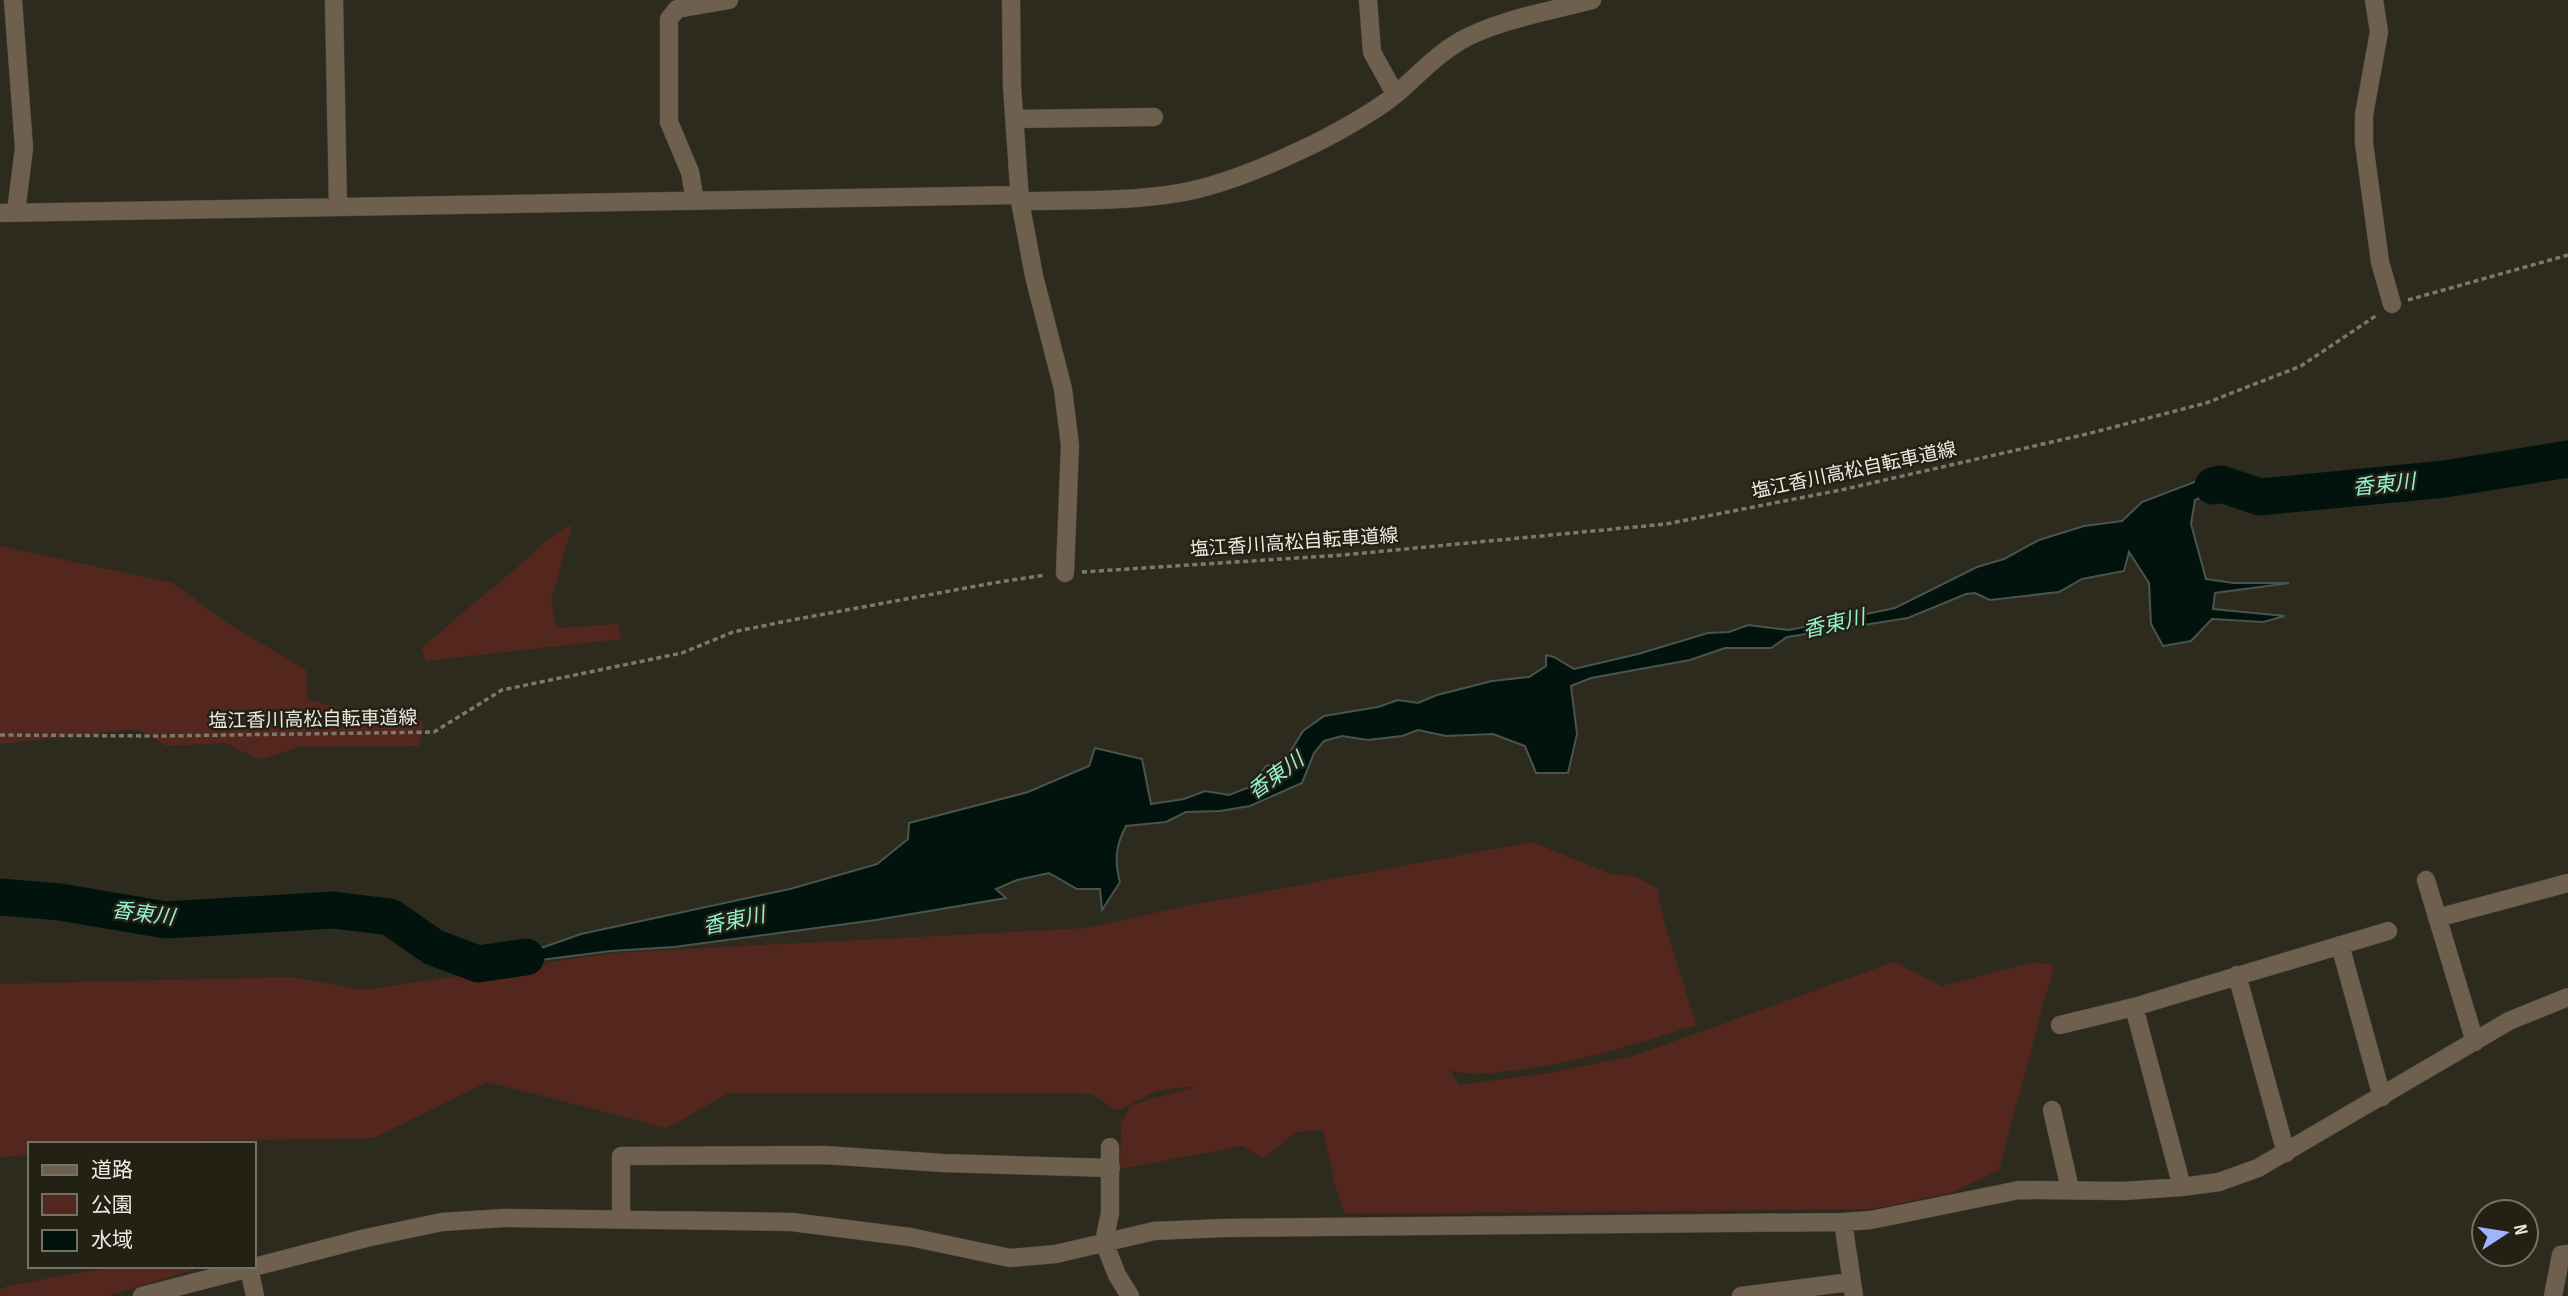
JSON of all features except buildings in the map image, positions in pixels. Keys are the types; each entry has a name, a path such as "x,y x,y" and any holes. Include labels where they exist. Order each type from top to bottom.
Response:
{"street":[{"path":"13,0 24,148 8,212 1154,197 1182,193 1222,181 1301,150 1375,109 1461,41 1490,28 1592,0"},
{"path":"334,0 338,207"},
{"path":"669,0 669,122 690,172 695,201"},
{"path":"669,19 677,9 729,0"},
{"path":"1011,0 1019,198 1034,276 1065,400 1070,445 1065,573"},
{"path":"1368,0 1372,52 1395,94"},
{"path":"2374,0 2379,32 2364,115 2364,143 2380,262 2392,304"},
{"path":"1014,120 1154,117"},
{"path":"2426,880 2474,1042"},
{"path":"2437,918 2568,883"},
{"path":"2060,1025 2134,1007 2388,931"},
{"path":"2340,946 2382,1097"},
{"path":"2236,975 2286,1153"},
{"path":"256,1266 442,1222 504,1218 792,1222 910,1237 1010,1258 1056,1255 1154,1231 1843,1222 1871,1220 2019,1190 2124,1191 2219,1182 2259,1168 2510,1021 2568,997"},
{"path":"2134,1007 2182,1186"},
{"path":"2052,1110 2070,1189"},
{"path":"1110,1147 1110,1213 1104,1242 1117,1275 1130,1296"},
{"path":"621,1219 621,1156 824,1155 943,1163 1111,1168"},
{"path":"1741,1296 1852,1289 1843,1222"},
{"path":"2553,1296 2561,1255 2568,1254"},
{"path":"142,1296 249,1268 255,1296"}],"path":[{"name":"塩江香川高松自転車道線","path":"0,735 161,736 434,732 502,690 682,653 733,632 993,583 1065,573 1343,555 1666,524 1841,490 2087,434 2206,403 2301,366 2392,304 2568,255"}],"green space":[{"path":"572,525 551,601 557,628 618,624 621,639 426,661 421,649 548,540"},
{"path":"0,546 173,583 229,624 306,670 307,699 349,710 412,707 424,726 419,746 300,747 260,760 226,743 167,746 138,729 0,744"},
{"path":"1532,842 1611,874 1634,876 1657,888 1662,914 1696,1025 1556,1064 1479,1074 1450,1070 1459,1085 1549,1073 1633,1056 1894,962 1942,986 2034,962 2054,965 1999,1170 1953,1192 1873,1209 1345,1214 1335,1185 1323,1130 1296,1132 1263,1159 1243,1146 1120,1169 1121,1123 1131,1105 1198,1086 1156,1091 1117,1111 1092,1094 729,1093 667,1128 487,1082 374,1138 28,1142 28,1154 0,1158 0,984 292,977 363,990 612,953 1088,928 1181,907"},
{"path":"104,1268 199,1268 108,1296 0,1296 0,1289"}],"water":[{"path":"2216,477 2250,485 2260,497 2243,499 2221,489 2195,500 2191,524 2206,579 2234,583 2289,583 2215,593 2213,609 2285,616 2263,622 2212,619 2191,641 2163,646 2151,624 2149,583 2129,552 2124,571 2082,579 2059,592 1990,600 1975,593 1966,594 1908,618 1787,637 1771,648 1725,648 1690,660 1591,678 1571,686 1577,734 1568,773 1536,773 1525,746 1493,734 1446,736 1418,730 1402,736 1368,740 1342,736 1324,741 1314,753 1302,783 1250,806 1220,811 1186,812 1166,822 1126,826 1117,853 1120,882 1102,910 1100,889 1077,889 1049,873 1017,880 996,889 1006,898 876,920 674,947 611,951 509,964 478,964 544,947 581,934 790,889 877,864 908,839 909,823 1028,792 1089,766 1095,748 1142,759 1151,804 1184,799 1205,791 1229,795 1250,787 1266,766 1284,762 1303,731 1324,716 1378,707 1398,700 1418,703 1437,695 1492,681 1529,677 1546,666 1546,655 1574,669 1638,654 1708,633 1729,632 1748,625 1789,630 1895,608 1977,567 2004,559 2039,540 2084,526 2122,521 2142,502 2197,481"}],"waterway":[{"name":"香東川","path":"2213,486 2221,484 2260,497 2445,479 2568,459"},
{"name":"香東川","path":"0,897 60,902 166,920 333,910 390,917 433,947 478,964 526,957"}]}
